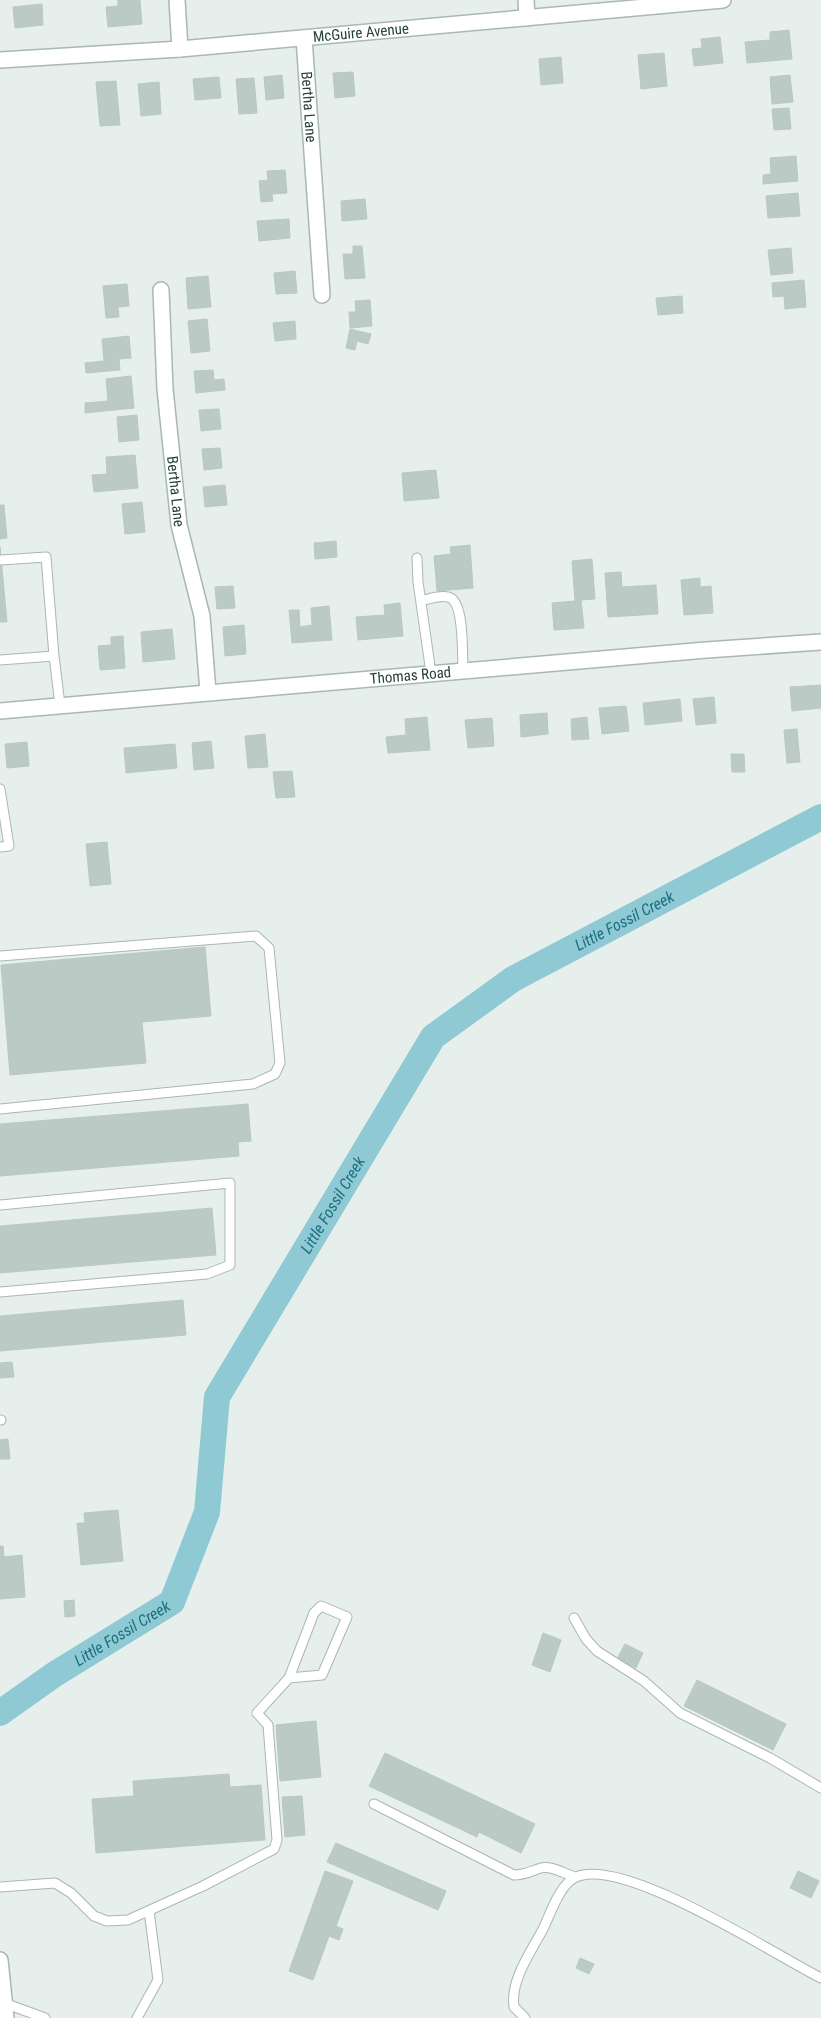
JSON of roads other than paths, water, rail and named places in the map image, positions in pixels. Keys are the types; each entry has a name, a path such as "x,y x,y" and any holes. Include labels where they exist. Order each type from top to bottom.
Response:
{"street":[{"path":"177,0 180,49"},
{"path":"526,0 527,18"},
{"name":"McGuire Avenue","path":"0,60 180,49 724,0"},
{"name":"Bertha Lane","path":"304,38 322,295"},
{"name":"Bertha Lane","path":"161,290 165,389 179,525 202,616 208,692"},
{"name":"Thomas Road","path":"0,711 463,670 821,642"},
{"path":"0,1960 5,2010"}],"lane":[{"path":"1,560 46,557 60,706"},
{"path":"417,558 421,601 432,673"},
{"path":"421,601 435,597 449,597 456,601 460,612 463,670"},
{"path":"0,660 54,656"},
{"path":"0,789 9,846 0,847"},
{"path":"0,956 256,936 269,948 280,1063 275,1074 253,1084 0,1109"},
{"path":"0,1205 230,1183 230,1265 207,1274 0,1292"},
{"path":"0,1887 56,1883 71,1893 94,1916 106,1921 128,1920 203,1886 274,1849 277,1840 268,1725 257,1713 290,1678 314,1613 321,1606 347,1617 322,1675 290,1678"},
{"path":"574,1618 586,1639 597,1651 644,1681 680,1713 770,1758 821,1788"},
{"path":"374,1804 514,1875 525,1875 541,1868 550,1868 575,1877 596,1874 637,1883 675,1899 821,1978"},
{"path":"525,2018 514,2007 514,1987 562,1891 575,1877"},
{"path":"137,2018 158,1980 149,1911"},
{"path":"5,2010 45,2018"}],"waterway":[{"name":"Little Fossil Creek","path":"0,1713 55,1674 172,1602 207,1512 217,1397 433,1037 513,979 821,817"}]}
